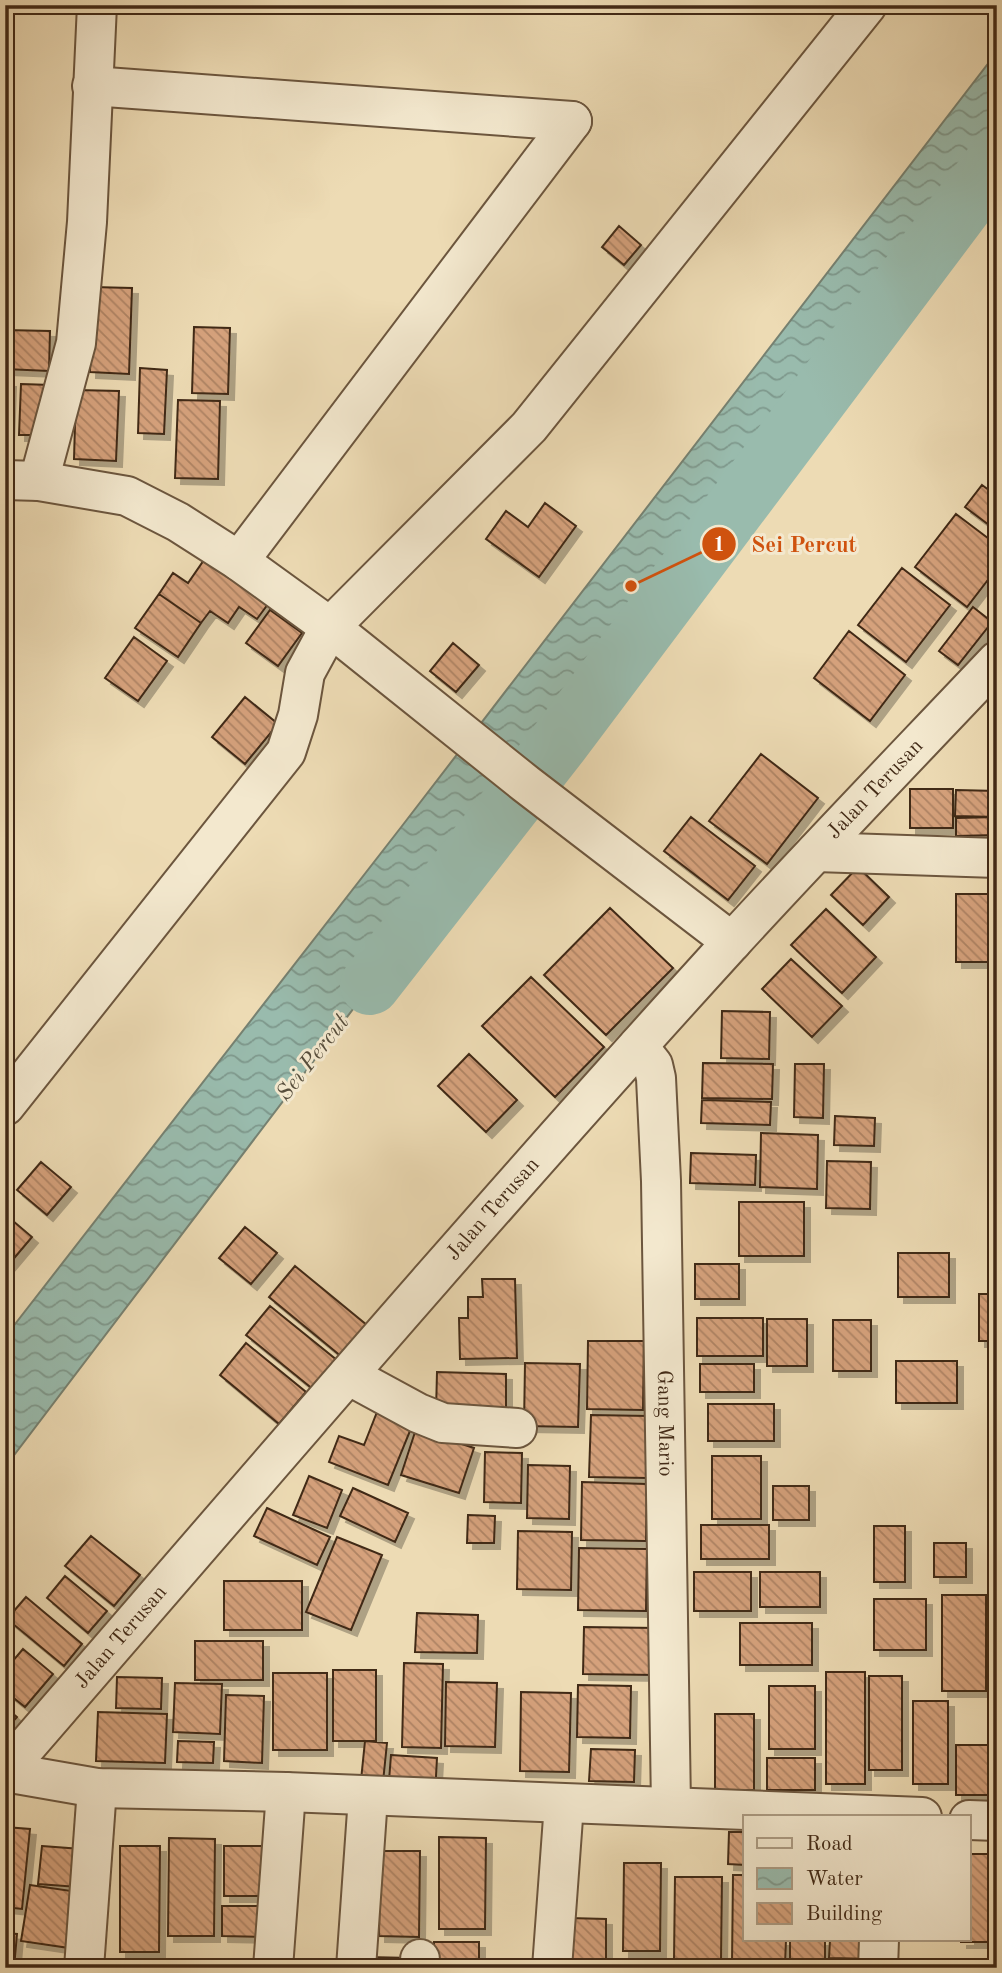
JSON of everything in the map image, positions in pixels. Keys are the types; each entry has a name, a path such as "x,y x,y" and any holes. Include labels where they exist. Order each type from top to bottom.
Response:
{"street":[{"path":"97,5 87,222 76,343 22,480 127,496 178,522 239,561 330,627 526,784 732,942"},
{"path":"5,1106 286,752 298,715 305,673 330,627 529,426 867,5"},
{"path":"92,86 572,121 239,561"},
{"name":"Jalan Terusan","path":"5,1771 638,1046 732,942 997,661"},
{"path":"816,852 997,858"},
{"name":"Gang Mario","path":"638,1046 653,1066 656,1077 661,1181 671,1806"},
{"path":"348,1375 418,1413 443,1423 517,1428"},
{"path":"5,1771 97,1788 286,1792 859,1815"},
{"path":"84,1968 97,1788"},
{"path":"274,1968 286,1792"},
{"path":"356,1968 368,1797"},
{"path":"552,1968 564,1804"},
{"path":"970,1820 997,1821"},
{"path":"878,1968 879,1941"}],"water":[{"name":"Sei Percut","path":"997,52 997,170 857,346 5,1467 5,1337"}],"building":[{"path":"619,226 641,245 624,265 602,247"},
{"path":"92,287 132,288 129,374 90,372"},
{"path":"194,327 230,328 228,394 192,393"},
{"path":"5,330 50,331 49,371 5,369"},
{"path":"140,368 167,370 164,434 138,433"},
{"path":"5,381 10,381 8,437 5,437"},
{"path":"21,384 51,385 49,435 19,435"},
{"path":"76,390 119,391 116,461 74,459"},
{"path":"178,400 220,401 218,479 175,478"},
{"path":"982,485 997,496 997,531 965,507"},
{"path":"545,503 576,526 539,577 486,539 506,511 528,527"},
{"path":"956,514 997,545 997,568 967,607 915,567"},
{"path":"204,560 268,604 257,619 239,607 228,623 210,611 201,623 159,594 173,573 188,583"},
{"path":"902,568 950,605 906,662 858,625"},
{"path":"159,594 201,623 178,657 135,628"},
{"path":"973,607 992,622 958,665 939,651"},
{"path":"270,610 302,633 278,666 246,643"},
{"path":"849,631 905,675 870,721 814,678"},
{"path":"134,637 167,661 138,701 105,678"},
{"path":"453,643 479,665 456,692 430,671"},
{"path":"245,697 278,724 245,764 212,737"},
{"path":"761,754 818,798 767,864 709,821"},
{"path":"910,789 953,789 953,828 910,828"},
{"path":"956,790 997,791 997,817 955,816"},
{"path":"691,817 755,866 728,900 664,851"},
{"path":"997,817 997,835 956,836 956,818"},
{"path":"858,867 889,897 863,925 831,895"},
{"path":"956,894 997,894 997,962 956,962"},
{"path":"610,908 673,968 606,1035 544,975"},
{"path":"826,909 876,957 842,993 791,945"},
{"path":"791,959 842,1006 812,1037 762,989"},
{"path":"531,977 604,1047 555,1097 482,1026"},
{"path":"722,1011 770,1012 769,1059 721,1058"},
{"path":"469,1054 517,1100 486,1132 438,1086"},
{"path":"703,1063 773,1064 772,1099 702,1098"},
{"path":"795,1064 824,1064 823,1118 794,1117"},
{"path":"702,1100 771,1102 770,1125 701,1123"},
{"path":"835,1116 875,1118 874,1146 834,1145"},
{"path":"761,1133 818,1135 817,1189 760,1187"},
{"path":"691,1153 756,1155 755,1185 690,1183"},
{"path":"827,1161 871,1162 870,1209 826,1208"},
{"path":"41,1162 71,1187 47,1215 17,1190"},
{"path":"739,1202 804,1202 804,1256 739,1256"},
{"path":"5,1216 32,1237 5,1269"},
{"path":"245,1227 277,1253 251,1284 219,1258"},
{"path":"898,1253 949,1253 949,1297 898,1297"},
{"path":"695,1264 739,1264 739,1299 695,1299"},
{"path":"295,1266 368,1326 342,1357 269,1297"},
{"path":"482,1279 515,1279 517,1358 460,1359 459,1318 468,1318 468,1297 483,1297"},
{"path":"979,1294 997,1294 997,1341 979,1341"},
{"path":"270,1306 338,1361 314,1390 246,1335"},
{"path":"697,1318 763,1318 763,1356 697,1356"},
{"path":"767,1319 807,1319 807,1366 767,1366"},
{"path":"833,1320 871,1320 871,1371 833,1371"},
{"path":"588,1341 644,1341 643,1410 587,1409"},
{"path":"246,1343 306,1392 279,1424 220,1375"},
{"path":"896,1361 957,1361 957,1403 896,1403"},
{"path":"525,1363 580,1364 578,1427 524,1426"},
{"path":"700,1364 754,1364 754,1392 700,1392"},
{"path":"437,1372 506,1374 506,1414 436,1412"},
{"path":"708,1404 774,1404 774,1441 708,1441"},
{"path":"377,1412 412,1426 388,1485 329,1462 339,1436 364,1445"},
{"path":"591,1415 649,1416 648,1478 589,1477"},
{"path":"416,1429 474,1448 459,1493 401,1475"},
{"path":"485,1452 522,1453 521,1503 484,1502"},
{"path":"712,1456 761,1456 761,1519 712,1519"},
{"path":"528,1465 570,1466 569,1519 527,1518"},
{"path":"309,1476 342,1490 327,1528 293,1515"},
{"path":"582,1482 647,1484 646,1541 581,1540"},
{"path":"773,1486 809,1486 809,1520 773,1520"},
{"path":"353,1488 408,1513 395,1542 340,1516"},
{"path":"267,1508 330,1537 317,1565 254,1536"},
{"path":"468,1515 495,1516 494,1543 467,1543"},
{"path":"701,1525 769,1525 769,1559 701,1559"},
{"path":"874,1526 905,1526 905,1582 874,1582"},
{"path":"518,1531 572,1532 571,1590 517,1589"},
{"path":"91,1536 140,1575 114,1606 65,1566"},
{"path":"337,1537 382,1555 351,1630 306,1612"},
{"path":"934,1543 966,1543 966,1577 934,1577"},
{"path":"579,1548 647,1549 646,1611 578,1610"},
{"path":"992,1552 997,1552 997,1582 992,1582"},
{"path":"694,1572 751,1572 751,1611 694,1611"},
{"path":"760,1572 820,1572 820,1607 760,1607"},
{"path":"65,1576 107,1611 88,1633 47,1598"},
{"path":"224,1581 302,1581 302,1630 224,1630"},
{"path":"942,1595 986,1595 986,1691 942,1691"},
{"path":"993,1595 997,1595 997,1639 993,1639"},
{"path":"26,1597 82,1644 64,1666 7,1619"},
{"path":"874,1599 926,1599 926,1650 874,1650"},
{"path":"417,1613 478,1615 477,1653 415,1652"},
{"path":"740,1623 812,1623 812,1665 740,1665"},
{"path":"584,1627 657,1628 656,1675 583,1674"},
{"path":"195,1641 263,1641 263,1680 195,1680"},
{"path":"23,1649 53,1674 25,1707 5,1691 5,1670"},
{"path":"993,1650 997,1650 997,1700 993,1700"},
{"path":"404,1663 443,1664 441,1748 402,1747"},
{"path":"333,1670 376,1670 376,1741 333,1741"},
{"path":"826,1672 865,1672 865,1784 826,1784"},
{"path":"273,1673 327,1673 327,1750 273,1750"},
{"path":"869,1676 902,1676 902,1770 869,1770"},
{"path":"117,1677 162,1678 161,1709 116,1708"},
{"path":"446,1682 497,1683 495,1747 445,1746"},
{"path":"175,1683 222,1684 220,1734 173,1732"},
{"path":"578,1685 631,1686 630,1738 577,1737"},
{"path":"769,1686 815,1686 815,1749 769,1749"},
{"path":"521,1692 571,1693 569,1772 520,1771"},
{"path":"226,1695 264,1696 262,1763 224,1761"},
{"path":"913,1701 948,1701 948,1784 913,1784"},
{"path":"5,1707 17,1717 5,1730"},
{"path":"98,1712 167,1714 165,1763 96,1761"},
{"path":"715,1714 754,1714 754,1790 715,1790"},
{"path":"178,1741 214,1742 213,1763 177,1762"},
{"path":"365,1741 387,1743 382,1792 360,1790"},
{"path":"956,1745 995,1745 995,1795 956,1795"},
{"path":"591,1749 635,1750 634,1782 589,1781"},
{"path":"391,1755 437,1758 435,1795 388,1793"},
{"path":"767,1758 815,1758 815,1790 767,1790"},
{"path":"5,1827 30,1829 22,1909 5,1907"},
{"path":"729,1832 743,1832 743,1865 728,1864"},
{"path":"439,1837 486,1838 485,1929 439,1929"},
{"path":"169,1838 215,1839 214,1936 168,1936"},
{"path":"42,1846 81,1849 78,1887 38,1884"},
{"path":"120,1846 160,1846 159,1952 120,1952"},
{"path":"224,1846 268,1846 268,1896 224,1896"},
{"path":"380,1851 420,1851 419,1937 379,1936"},
{"path":"970,1854 989,1854 988,1942 961,1942 970,1941"},
{"path":"624,1863 661,1863 660,1951 623,1951"},
{"path":"733,1875 743,1875 743,1941 786,1941 785,1965 732,1964"},
{"path":"675,1877 722,1877 721,1960 674,1960"},
{"path":"30,1885 85,1893 76,1949 21,1941"},
{"path":"222,1906 271,1906 271,1937 222,1936"},
{"path":"569,1918 606,1919 606,1968 568,1968"},
{"path":"5,1933 17,1934 14,1968 5,1968"},
{"path":"790,1941 825,1941 825,1964 790,1964"},
{"path":"830,1941 871,1941 871,1959 829,1958"},
{"path":"434,1942 479,1942 479,1966 434,1965"},
{"path":"366,1957 412,1958 412,1968 366,1968"},
{"path":"917,1960 982,1961 982,1968 917,1968"}],"waterway":[{"name":"Sei Percut","path":"370,985 559,743 997,160"}],"place":[{"name":"Sei Percut","path":"631,586"}]}
